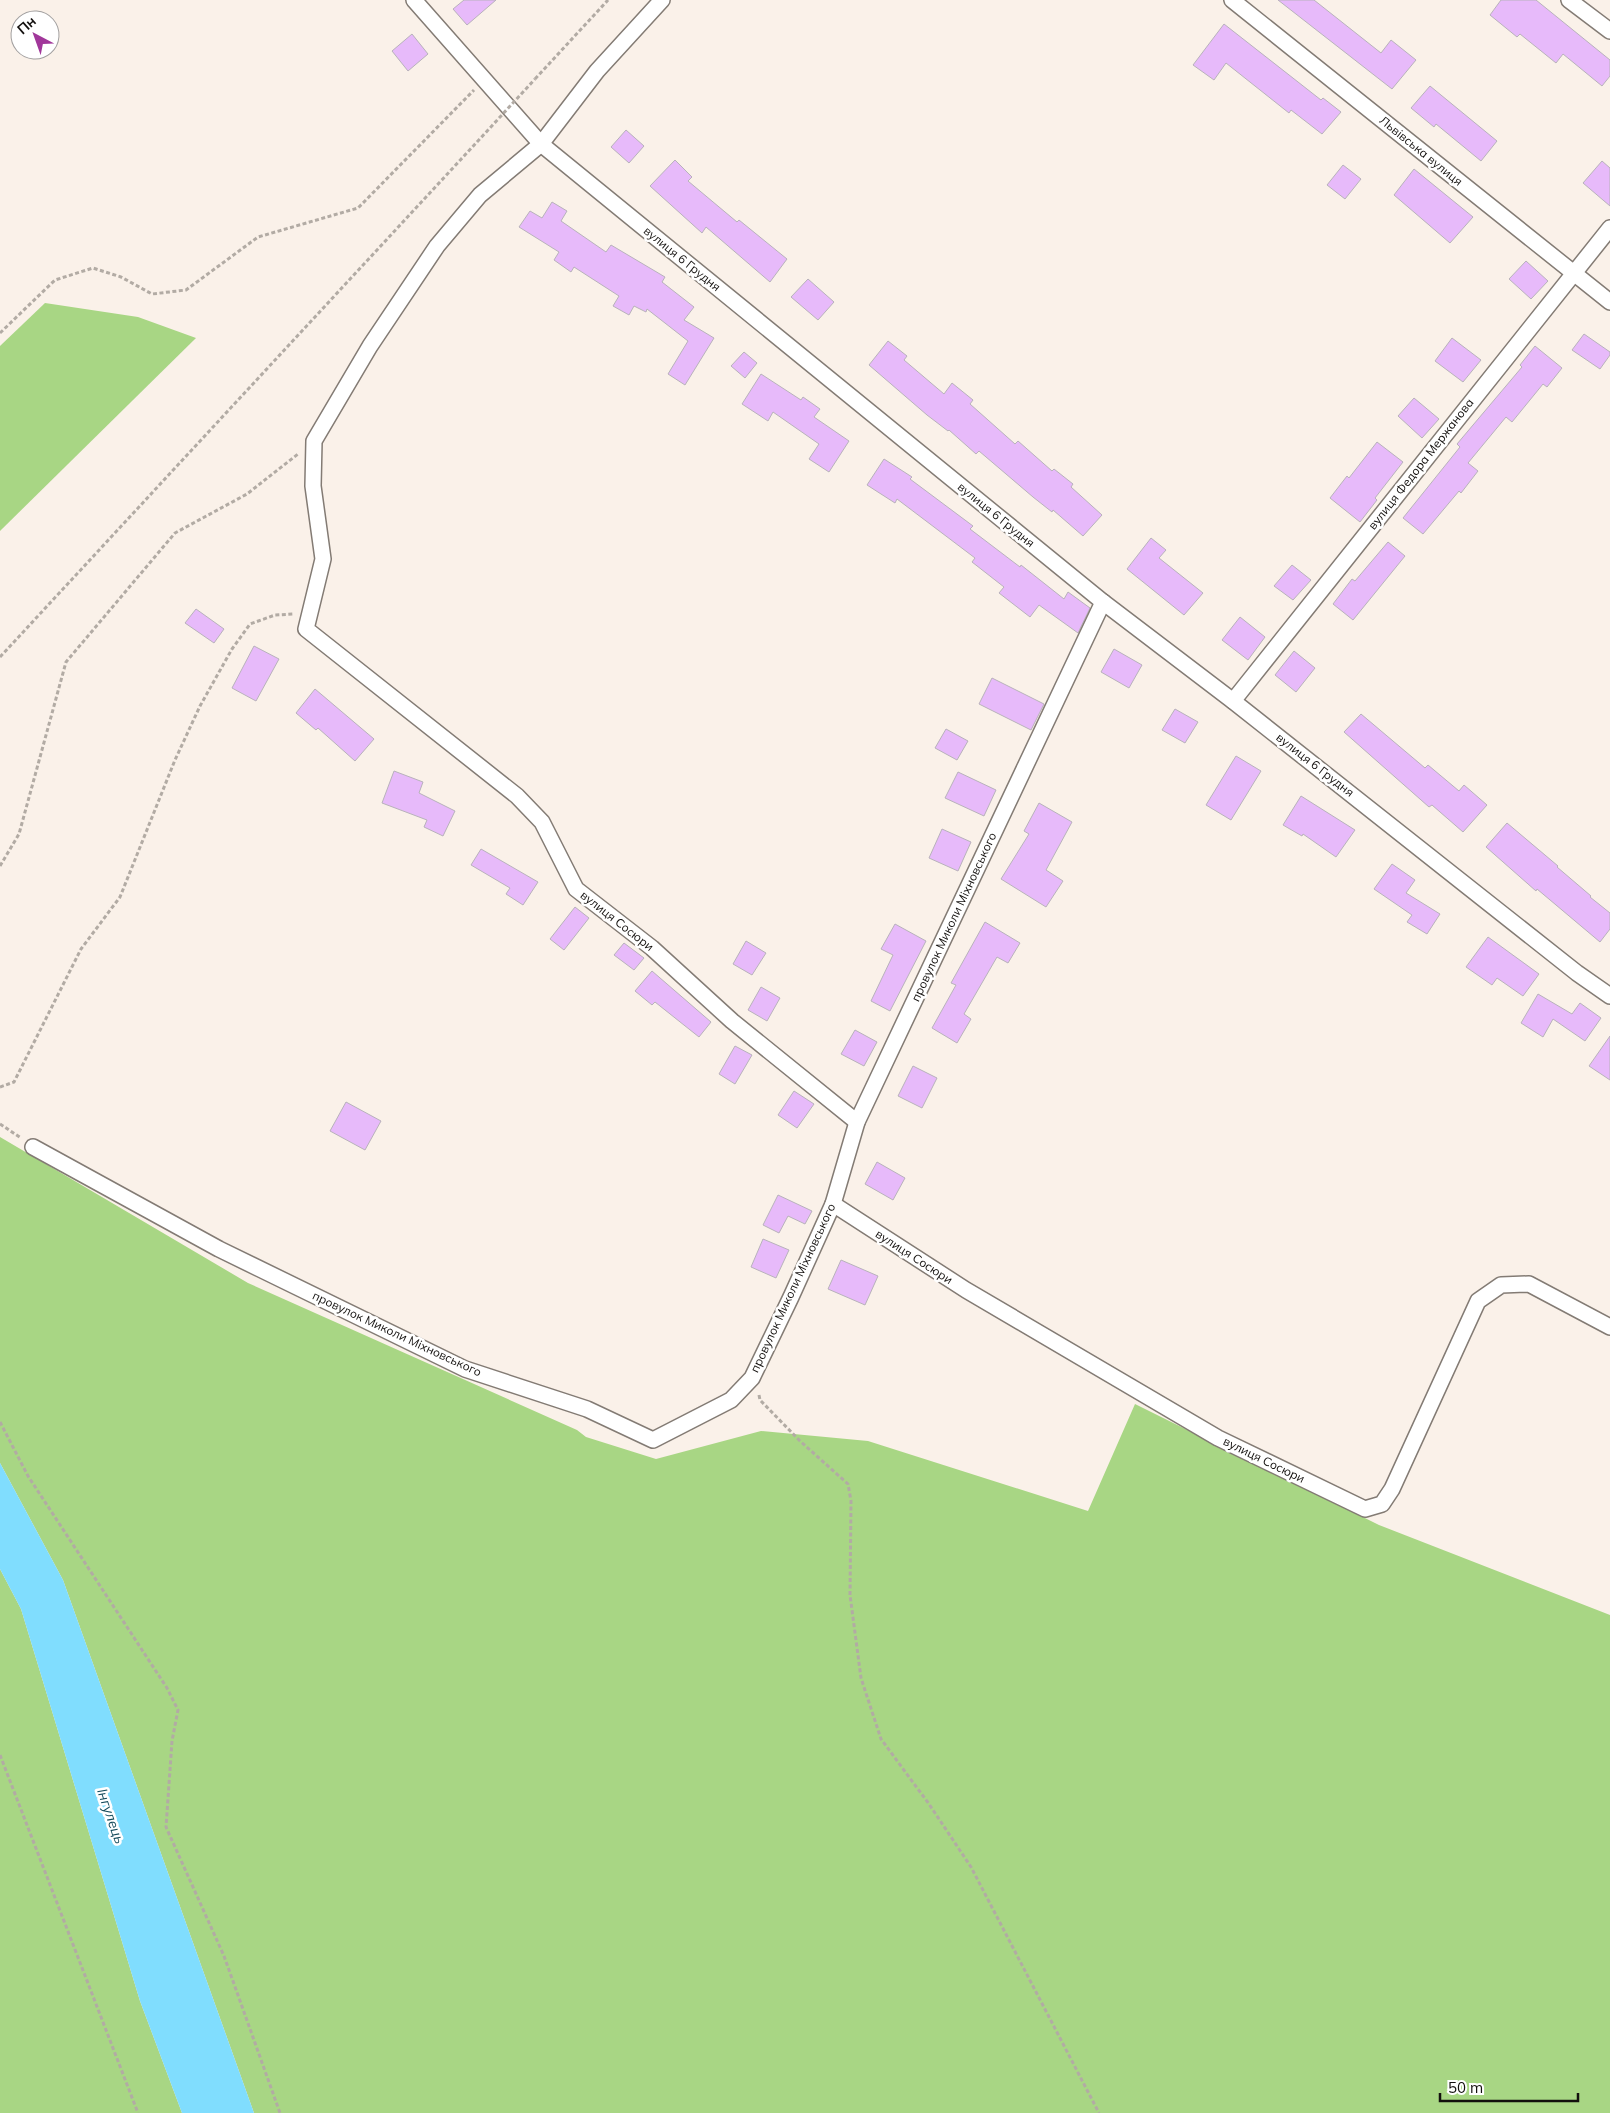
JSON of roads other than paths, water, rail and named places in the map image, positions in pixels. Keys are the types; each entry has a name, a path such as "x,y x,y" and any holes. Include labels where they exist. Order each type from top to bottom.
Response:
{"street":[{"name":"вулиця 6 Грудня","path":"414,0 541,144 1104,602 1610,996"},
{"path":"541,144 597,71 662,0"},
{"name":"Львівська вулиця","path":"1232,0 1610,302"},
{"path":"1570,0 1610,31"},
{"name":"вулиця Сосюри","path":"541,144 480,195 437,246 370,346 314,441 314,486 323,559 306,629 517,796 542,822 576,890 652,948 732,1021 857,1122"},
{"name":"вулиця Федора Мержанова","path":"1233,701 1573,272 1610,228"},
{"name":"провулок Миколи Міхновського","path":"33,1147 219,1248 465,1369 587,1409 652,1440 731,1400 752,1378 792,1297 833,1204 857,1122 1104,602"},
{"name":"вулиця Сосюри","path":"833,1204 966,1290 1218,1438 1365,1509 1382,1504 1392,1489 1478,1300 1501,1286 1528,1284 1610,1327"}],"water":[{"name":"Інгулець","path":"0,1463 63,1580 254,2113 182,2113 140,2001 21,1609 0,1569"}]}
